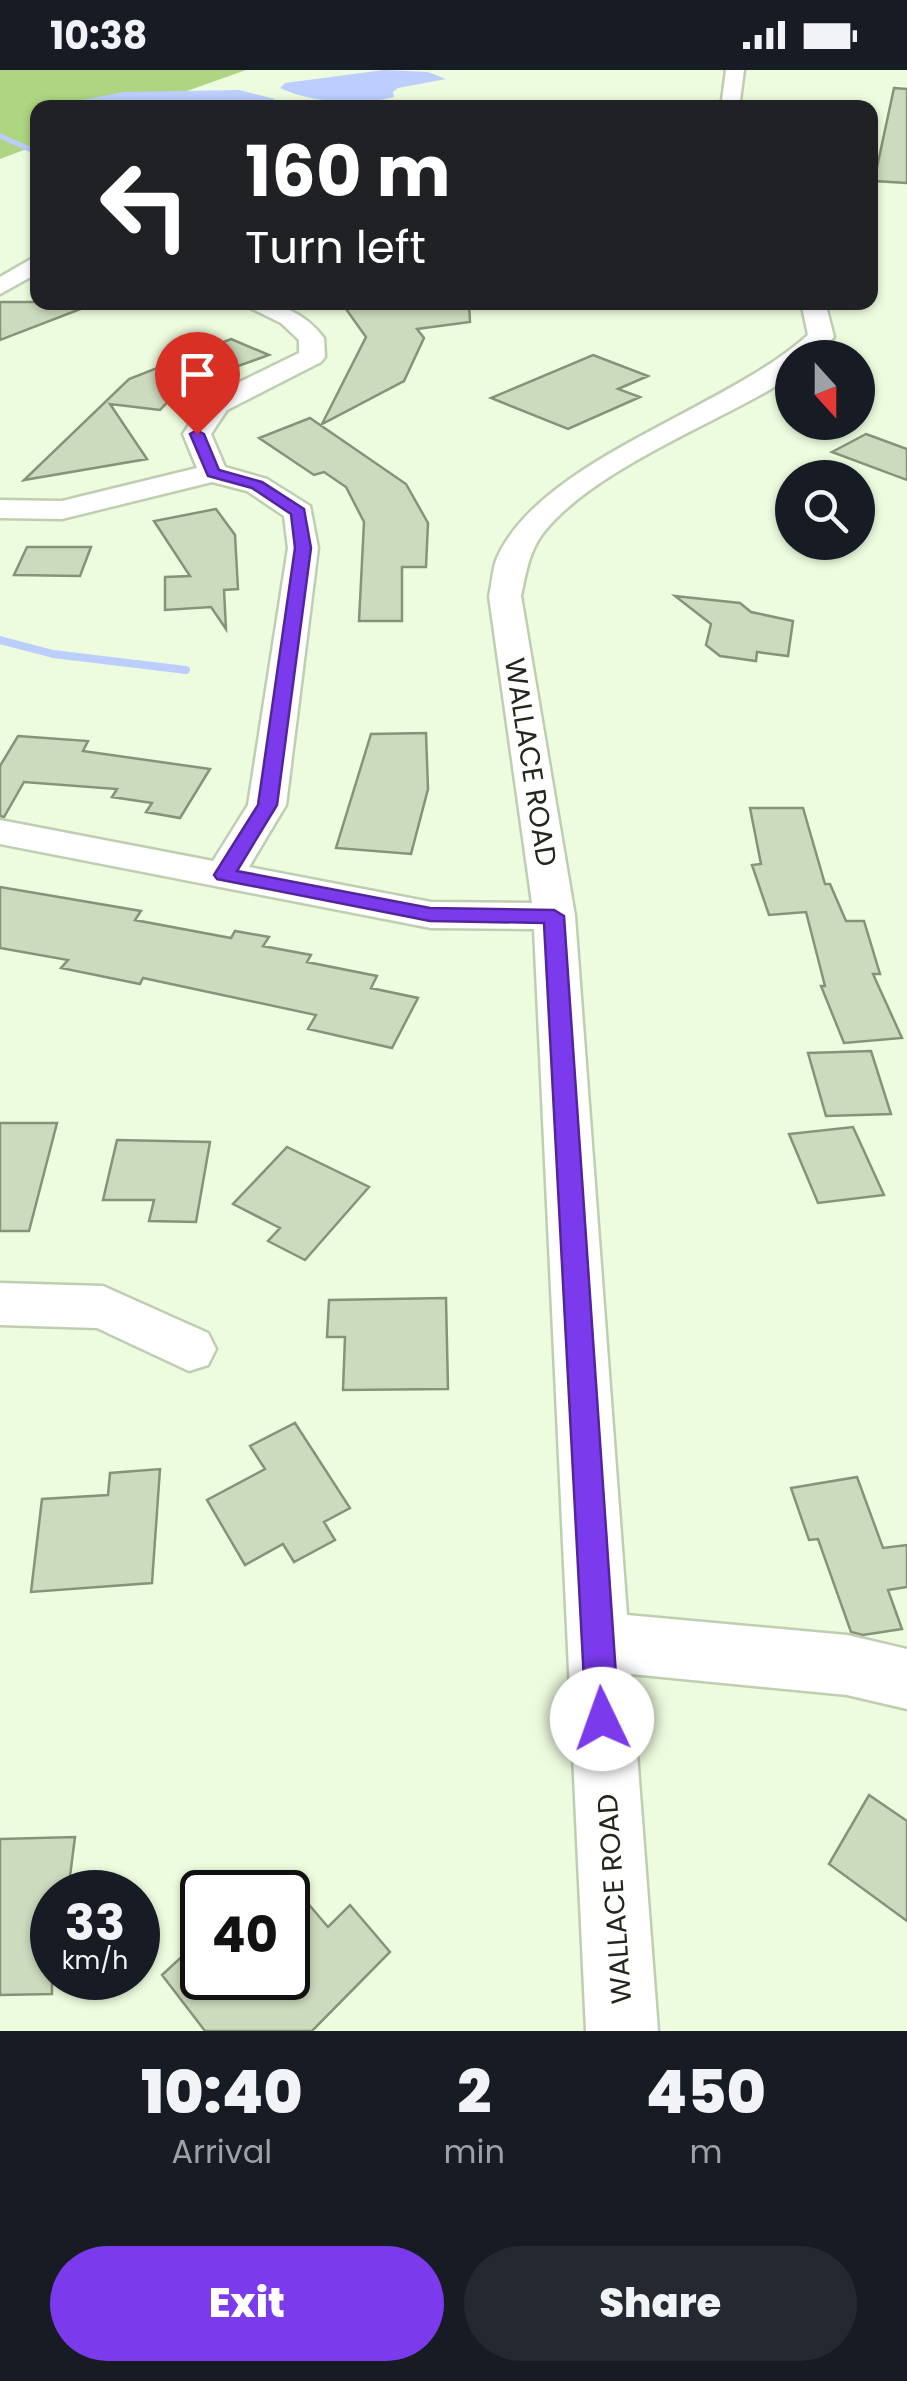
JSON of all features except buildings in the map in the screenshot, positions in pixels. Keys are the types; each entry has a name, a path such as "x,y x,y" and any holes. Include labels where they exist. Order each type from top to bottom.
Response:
{"street":[{"path":"731,100 735,70"},
{"path":"6,255 30,260"},
{"path":"0,287 30,267"},
{"path":"213,473 197,434 217,404 312,357 312,338 290,318 270,310"},
{"name":"WALLACE ROAD","path":"816,310 821,337 818,340"},
{"name":"WALLACE ROAD","path":"622,2031 554,916 506,596 514,556 544,514 602,472 669,432 749,393 775,374"},
{"path":"0,510 62,510 213,473 257,485 299,512 303,548 267,805 224,875"},
{"path":"0,832 430,915 554,916"},
{"path":"0,1304 103,1307 189,1349"},
{"path":"598,1641 847,1665 907,1679"}],"green space":[{"path":"0,70 246,70 162,100 30,100 30,148 0,159"}],"water":[{"path":"384,70 428,72 446,79 398,88 394,97 377,100 321,100 280,88 285,83"},
{"path":"239,90 275,99 82,100 124,92"}],"waterway":[{"path":"0,136 30,149"},
{"path":"0,640 53,654 186,670"}],"route":[{"path":"197,434 213,473 257,485 299,512 303,548 267,805 224,875 430,915 554,916 602,1719"}]}
